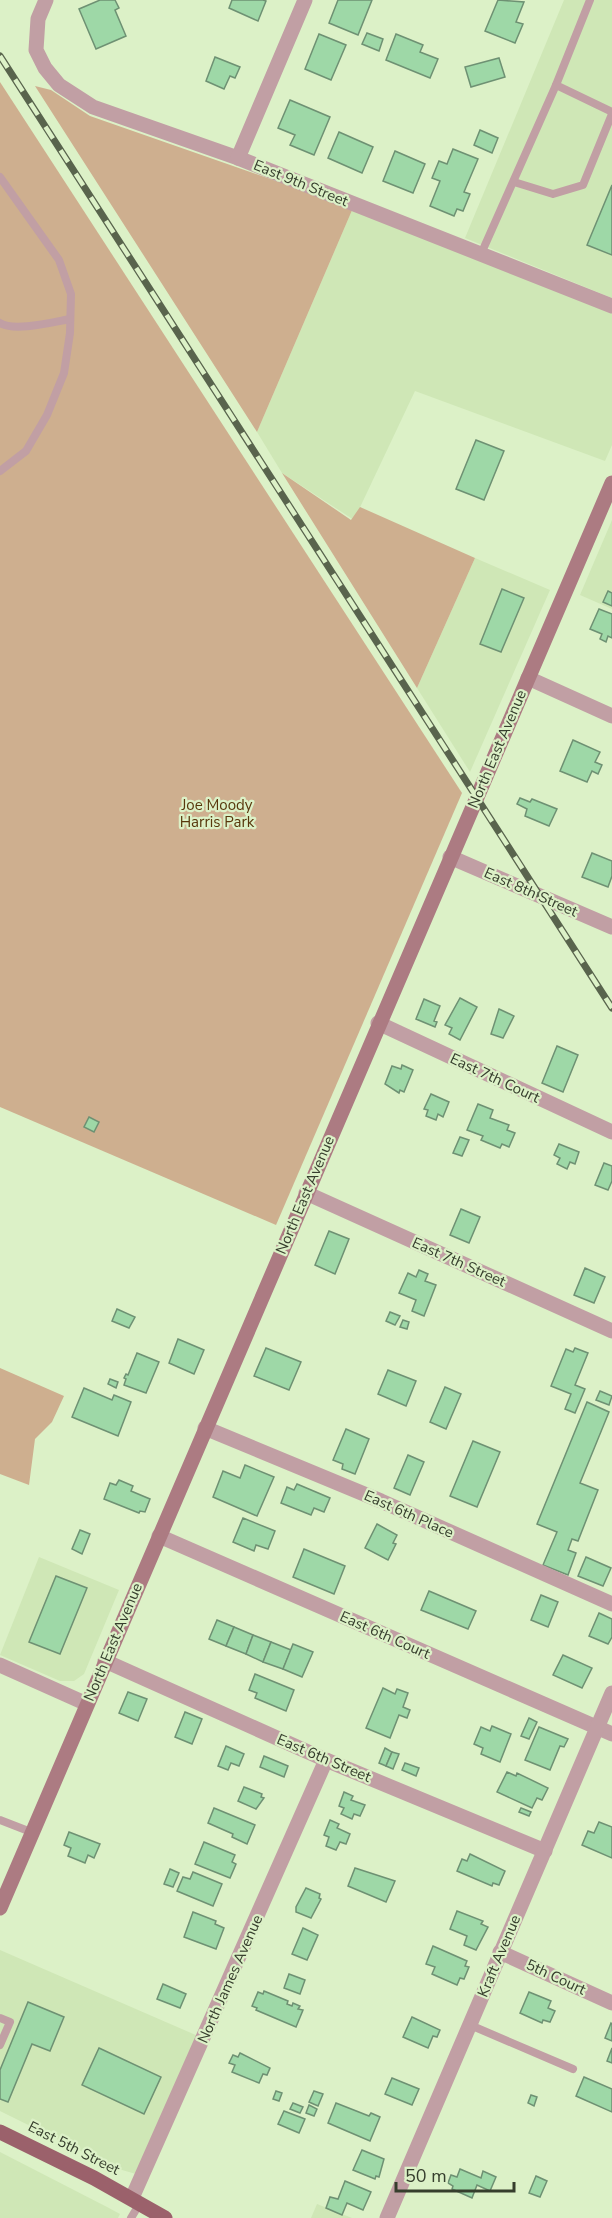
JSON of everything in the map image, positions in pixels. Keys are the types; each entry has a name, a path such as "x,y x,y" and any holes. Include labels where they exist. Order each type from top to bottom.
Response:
{"main road":[{"name":"North East Avenue","path":"0,1908 378,1023 528,678 608,506 612,483"},
{"name":"East 5th Street","path":"0,2132 136,2200 165,2218"}],"street":[{"name":"East 9th Street","path":"46,0 38,19 36,50 45,68 59,85 93,107 238,158 612,306"},
{"path":"238,158 305,0"},
{"path":"528,678 612,716"},
{"name":"East 8th Street","path":"450,857 612,927"},
{"name":"East 7th Court","path":"378,1023 612,1132"},
{"name":"East 7th Street","path":"306,1193 612,1330"},
{"name":"East 6th Place","path":"205,1428 381,1502 612,1604"},
{"name":"East 6th Court","path":"159,1536 612,1734"},
{"name":"East 6th Street","path":"105,1661 326,1760 545,1851"},
{"path":"0,1665 87,1704"},
{"name":"Kraft Avenue","path":"387,2218 612,1693"},
{"name":"North James Avenue","path":"136,2200 326,1760"},
{"name":"5th Court","path":"500,1952 612,2002"}],"lane":[{"path":"481,254 556,85 590,0"},
{"path":"514,182 553,194 583,185 612,113 556,85"},
{"path":"0,177 60,260 71,294 64,373 47,415 26,451 0,471"},
{"path":"0,323 5,326 38,325 70,319"},
{"path":"0,1820 32,1832"},
{"path":"0,2018 10,2022 0,2044"},
{"path":"470,2025 573,2069"},
{"path":"131,2218 136,2200"}],"shaded area":[{"path":"564,0 612,0 612,298 465,238"},
{"path":"353,208 612,313 612,445 605,461 415,391 354,520 282,473 257,432"},
{"path":"612,520 612,609 580,595"},
{"path":"475,558 550,590 470,772 417,688"},
{"path":"39,1557 119,1590 84,1674 74,1681 60,1681 0,1655"},
{"path":"0,1950 198,2036 136,2174 115,2168 0,2111"},
{"path":"0,2152 120,2214 118,2218 0,2218"},
{"path":"317,2204 352,2218 311,2218"}],"green space":[{"name":"Joe Moody Harris Park","path":"0,82 462,793 276,1225 0,1107"},
{"path":"35,86 51,90 90,116 353,208 257,432"},
{"path":"282,473 351,520 360,507 475,558 417,688"},
{"path":"0,1368 64,1396 52,1422 35,1439 29,1485 0,1474"}],"building":[{"path":"100,0 115,0 119,8 115,10 126,36 96,49 79,9"},
{"path":"232,0 266,1 258,21 229,8"},
{"path":"338,0 372,0 358,35 329,23"},
{"path":"498,0 524,2 516,22 523,24 515,43 485,31"},
{"path":"367,33 383,39 379,51 362,44"},
{"path":"319,34 346,45 331,80 305,69"},
{"path":"396,34 423,45 420,52 438,59 430,78 386,60"},
{"path":"215,57 240,67 235,78 230,76 224,89 206,81"},
{"path":"499,58 505,77 471,87 465,67"},
{"path":"290,100 330,117 314,155 290,145 295,135 278,128"},
{"path":"480,130 498,138 492,153 474,145"},
{"path":"339,132 373,147 362,173 328,158"},
{"path":"453,149 478,159 464,192 470,194 463,211 457,209 454,216 430,206 440,181 432,178 439,161 447,164"},
{"path":"395,151 425,164 413,193 383,181"},
{"path":"612,185 612,255 587,245"},
{"path":"476,440 504,451 484,500 456,489"},
{"path":"502,589 524,598 501,652 480,644"},
{"path":"608,591 612,593 612,606 603,602"},
{"path":"599,609 612,614 612,638 608,636 606,642 600,639 602,634 590,629"},
{"path":"573,740 600,752 595,762 602,765 598,774 592,771 587,782 560,771"},
{"path":"520,798 530,802 532,799 557,809 549,826 525,816 527,809 517,804"},
{"path":"592,853 612,861 612,876 608,887 582,877"},
{"path":"460,998 477,1007 460,1040 449,1034 452,1028 445,1025"},
{"path":"424,999 440,1006 434,1021 437,1022 435,1027 416,1019"},
{"path":"499,1009 514,1016 503,1038 491,1034"},
{"path":"557,1046 578,1055 563,1092 542,1083"},
{"path":"402,1065 413,1070 404,1092 400,1090 399,1093 385,1084 392,1066 401,1069"},
{"path":"431,1094 449,1102 443,1117 438,1114 436,1120 426,1116 428,1110 424,1109"},
{"path":"478,1104 493,1110 490,1118 509,1125 507,1130 515,1133 509,1147 502,1144 500,1148 481,1140 483,1136 467,1130"},
{"path":"89,1117 99,1122 94,1132 84,1127"},
{"path":"460,1137 469,1140 462,1156 453,1153"},
{"path":"559,1144 579,1152 575,1164 570,1162 567,1169 557,1164 560,1158 554,1155"},
{"path":"604,1163 612,1166 612,1181 608,1190 595,1185"},
{"path":"461,1209 480,1217 469,1243 450,1235"},
{"path":"329,1231 349,1239 335,1274 315,1265"},
{"path":"585,1268 605,1277 594,1303 574,1295"},
{"path":"419,1270 428,1274 425,1281 436,1285 424,1316 412,1311 416,1300 399,1293 408,1273 416,1277"},
{"path":"117,1309 135,1317 129,1328 112,1321"},
{"path":"390,1312 400,1316 395,1325 386,1321"},
{"path":"403,1320 409,1322 407,1329 400,1327"},
{"path":"178,1339 204,1350 194,1374 169,1363"},
{"path":"266,1348 301,1362 289,1390 254,1376"},
{"path":"575,1348 588,1353 575,1385 585,1389 575,1413 565,1409 571,1394 551,1386 566,1349 573,1352"},
{"path":"137,1353 159,1362 146,1393 124,1385 126,1379 124,1378 126,1374 128,1375"},
{"path":"388,1370 416,1381 406,1406 378,1394"},
{"path":"110,1379 118,1382 116,1388 108,1384"},
{"path":"445,1387 461,1394 446,1429 430,1422"},
{"path":"84,1388 112,1400 114,1395 131,1402 118,1436 72,1417"},
{"path":"600,1391 612,1396 609,1405 596,1400"},
{"path":"587,1402 609,1412 580,1483 598,1490 578,1541 572,1539 568,1550 576,1553 568,1575 543,1565 557,1532 537,1524"},
{"path":"346,1429 369,1439 355,1474 342,1469 343,1464 333,1460"},
{"path":"473,1441 500,1452 477,1507 450,1496"},
{"path":"408,1455 424,1462 410,1495 394,1488"},
{"path":"245,1465 274,1477 257,1516 213,1497 223,1471 240,1478"},
{"path":"119,1480 133,1486 131,1491 150,1499 145,1512 140,1511 139,1513 104,1499 110,1483 116,1485"},
{"path":"297,1484 330,1498 324,1512 314,1508 311,1515 281,1503 287,1487 294,1490"},
{"path":"243,1518 275,1531 268,1549 256,1545 254,1551 233,1542"},
{"path":"377,1524 397,1535 393,1543 396,1544 388,1560 365,1548"},
{"path":"80,1530 90,1534 82,1554 72,1549"},
{"path":"304,1549 345,1566 334,1594 293,1577"},
{"path":"586,1557 611,1568 603,1586 578,1576"},
{"path":"56,1576 87,1588 60,1654 29,1642"},
{"path":"429,1591 476,1611 468,1629 421,1610"},
{"path":"541,1595 558,1602 548,1627 531,1620"},
{"path":"599,1613 612,1619 612,1637 608,1644 589,1636"},
{"path":"217,1620 234,1627 226,1646 209,1639"},
{"path":"234,1627 253,1635 246,1654 226,1646"},
{"path":"253,1635 271,1642 263,1662 246,1654"},
{"path":"271,1642 291,1650 283,1669 263,1662"},
{"path":"293,1644 313,1652 302,1677 283,1669"},
{"path":"563,1655 592,1668 582,1688 553,1675"},
{"path":"255,1674 294,1690 286,1711 255,1698 257,1693 249,1690"},
{"path":"383,1688 395,1694 397,1689 408,1693 403,1707 410,1710 407,1718 399,1715 390,1738 366,1728"},
{"path":"128,1692 147,1699 138,1721 119,1713"},
{"path":"185,1712 202,1719 192,1744 175,1737"},
{"path":"529,1718 537,1722 529,1739 521,1736"},
{"path":"492,1726 511,1734 500,1762 481,1754 483,1748 474,1744 481,1727 490,1731"},
{"path":"539,1727 568,1739 564,1747 560,1746 550,1770 525,1760"},
{"path":"226,1746 244,1754 239,1766 231,1763 228,1770 218,1766"},
{"path":"385,1748 392,1752 386,1766 379,1763"},
{"path":"392,1752 399,1754 393,1769 386,1766"},
{"path":"264,1756 288,1766 284,1777 260,1767"},
{"path":"405,1763 419,1768 416,1776 402,1770"},
{"path":"507,1772 516,1776 517,1773 548,1788 542,1800 537,1798 532,1808 497,1792"},
{"path":"244,1787 262,1794 261,1797 264,1798 256,1809 238,1801"},
{"path":"344,1792 353,1796 351,1800 365,1805 360,1816 354,1814 352,1819 341,1814 344,1808 339,1806"},
{"path":"214,1808 255,1825 247,1844 232,1837 233,1834 208,1823"},
{"path":"521,1808 531,1812 529,1816 519,1812"},
{"path":"330,1820 339,1824 337,1828 350,1834 346,1844 340,1842 336,1850 326,1846 329,1837 324,1835"},
{"path":"599,1822 612,1827 612,1858 582,1845 588,1831 594,1833"},
{"path":"69,1832 100,1844 94,1858 88,1855 85,1863 68,1856 71,1848 64,1845"},
{"path":"204,1842 235,1855 232,1862 236,1864 230,1878 195,1864"},
{"path":"470,1854 505,1871 499,1885 493,1883 492,1886 457,1871 462,1859 467,1861"},
{"path":"355,1868 395,1881 386,1902 348,1886"},
{"path":"170,1869 179,1873 173,1887 164,1884"},
{"path":"193,1872 222,1884 213,1906 177,1891 183,1877 190,1879"},
{"path":"306,1888 320,1894 321,1899 311,1918 296,1912 296,1907"},
{"path":"457,1911 483,1921 481,1924 488,1927 476,1950 464,1945 467,1936 450,1929"},
{"path":"193,1912 216,1921 215,1924 224,1928 216,1949 184,1937"},
{"path":"303,1928 318,1935 307,1960 292,1954"},
{"path":"433,1946 467,1961 465,1966 469,1967 464,1979 460,1978 457,1985 432,1974 435,1967 426,1964"},
{"path":"289,1974 305,1980 300,1994 284,1988"},
{"path":"163,1984 186,1994 180,2008 157,1999"},
{"path":"264,1991 288,2001 287,2004 292,2006 293,2003 300,2006 298,2009 303,2010 296,2027 256,2010 257,2008 252,2006 258,1992 263,1994"},
{"path":"529,1992 551,2001 548,2008 555,2011 550,2022 543,2020 542,2023 520,2013"},
{"path":"28,2002 64,2017 50,2051 32,2044 8,2102 0,2099 0,2070"},
{"path":"412,2017 440,2030 437,2037 433,2036 428,2048 403,2037"},
{"path":"612,2024 612,2041 605,2038"},
{"path":"99,2048 161,2077 144,2114 82,2085"},
{"path":"612,2048 612,2063 607,2061"},
{"path":"240,2053 270,2068 267,2075 263,2074 259,2083 232,2072 235,2065 229,2063 233,2055 238,2057"},
{"path":"584,2077 612,2089 612,2112 576,2096"},
{"path":"392,2078 419,2089 412,2105 385,2094"},
{"path":"276,2091 282,2093 279,2101 273,2099"},
{"path":"314,2091 323,2094 318,2106 309,2102"},
{"path":"531,2095 537,2097 534,2106 528,2103"},
{"path":"293,2103 303,2107 300,2113 290,2109"},
{"path":"336,2103 369,2116 371,2113 380,2117 370,2141 328,2123"},
{"path":"309,2105 317,2109 314,2116 306,2113"},
{"path":"284,2111 305,2119 299,2133 278,2124"},
{"path":"362,2150 384,2159 379,2177 376,2176 375,2179 353,2170"},
{"path":"460,2169 481,2178 483,2171 496,2177 490,2191 477,2185 472,2198 452,2189 453,2186 448,2183 451,2175 457,2177"},
{"path":"536,2176 547,2181 540,2197 529,2193"},
{"path":"345,2181 371,2192 363,2210 347,2203 342,2215 326,2208 330,2197 338,2199"}],"railway":[{"path":"0,56 612,1008"}]}
